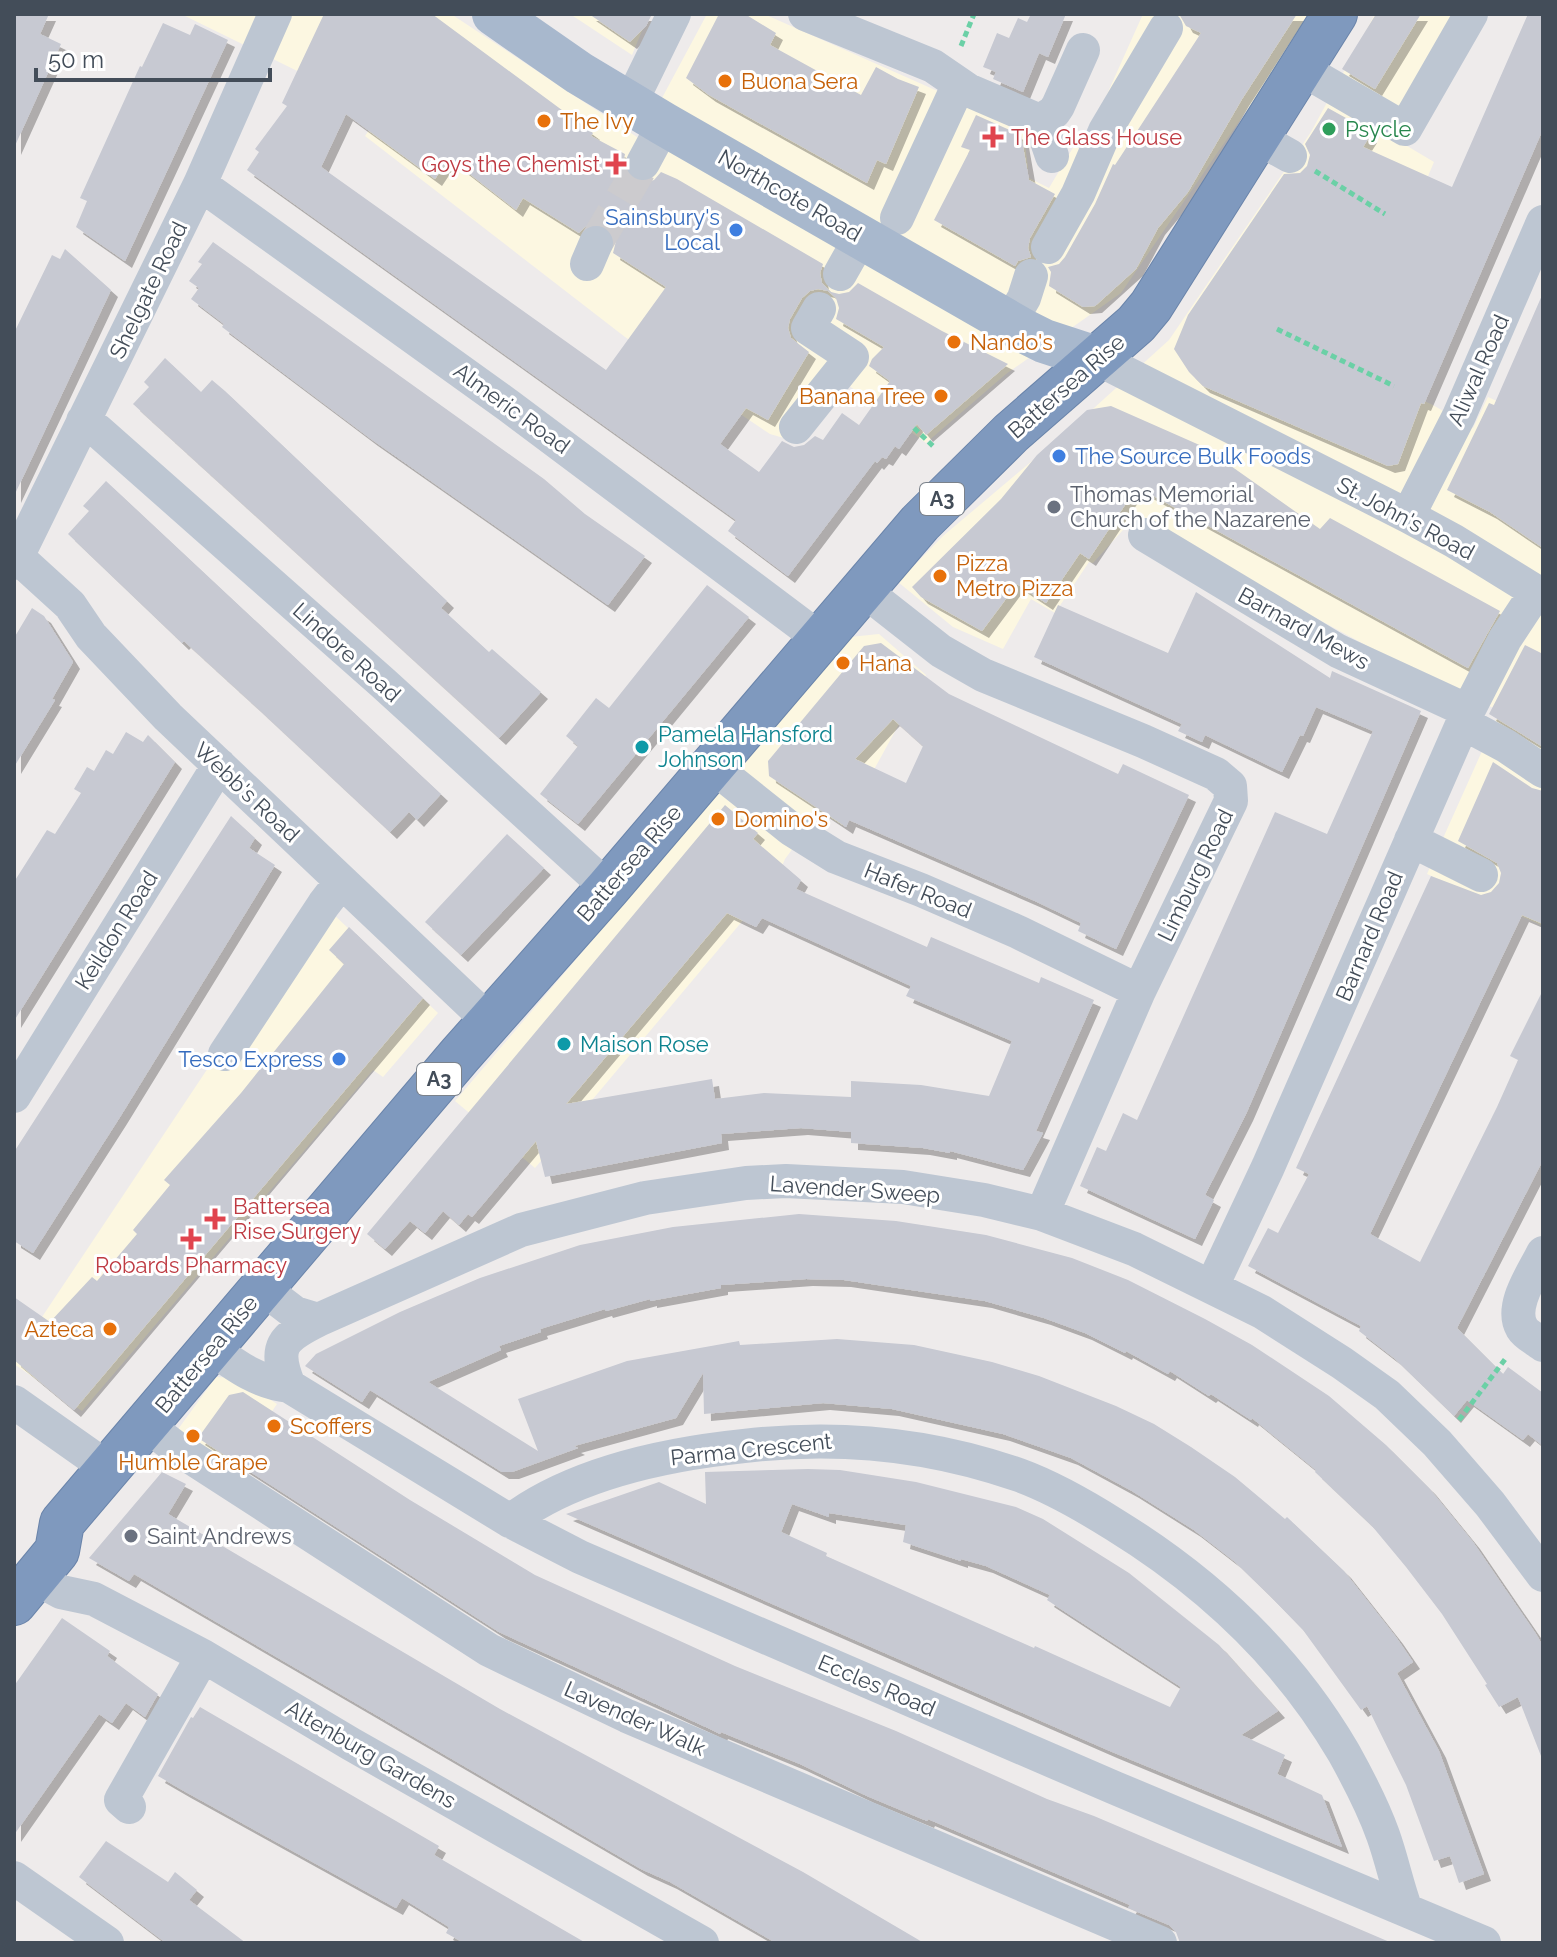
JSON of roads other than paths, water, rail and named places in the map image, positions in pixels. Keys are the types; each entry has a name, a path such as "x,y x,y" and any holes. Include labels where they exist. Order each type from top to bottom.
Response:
{"highway":[{"name":"Battersea Rise","path":"21,1579 57,1551 62,1523 862,589 964,477 1136,324 1273,146 1300,68 1335,14"}],"main road":[{"name":"Northcote Road","path":"494,14 579,73 647,114 879,227 1010,322 1044,341 1096,358"}],"street":[{"name":"Shelgate Road","path":"15,558 200,184 275,14"},
{"path":"643,163 647,114 674,14"},
{"path":"805,14 933,66 959,84 1040,121 1052,156"},
{"path":"1300,68 1405,129 1471,14"},
{"path":"1010,322 1078,194 1102,135 1166,28"},
{"path":"1040,121 1058,106 1083,50"},
{"path":"840,274 879,227 959,84"},
{"name":"Almeric Road","path":"200,184 522,416 819,638"},
{"name":"Aliwal Road","path":"1408,516 1445,442 1543,222"},
{"path":"796,427 852,357 808,328 819,309"},
{"name":"St. John's Road","path":"1096,358 1408,516 1540,594"},
{"name":"Lindore Road","path":"83,421 371,673 608,888"},
{"name":"Barnard Mews","path":"1145,535 1338,651 1465,717 1543,771"},
{"name":"Webb's Road","path":"15,558 70,605 91,636 115,663 219,765 489,1021"},
{"name":"Limburg Road","path":"862,589 941,651 983,675 1143,741 1216,774 1230,786 1231,801 1139,991 1042,1214"},
{"name":"Barnard Road","path":"1212,1286 1465,717 1505,639 1540,594"},
{"name":"Keildon Road","path":"14,1096 219,765"},
{"name":"Hafer Road","path":"712,766 791,829 836,857 1018,932 1139,991"},
{"path":"1411,840 1481,875"},
{"path":"225,1054 341,882"},
{"name":"Lavender Sweep","path":"318,1320 521,1230 645,1198 786,1181 903,1187 984,1200 1042,1214 1134,1249 1212,1286 1287,1327 1367,1379 1437,1443 1490,1504 1543,1575"},
{"path":"1533,1337 1519,1315 1521,1298 1543,1253"},
{"path":"261,1287 295,1313 318,1320"},
{"path":"289,1386 280,1351 286,1340 297,1331 318,1320"},
{"name":"Eccles Road","path":"211,1348 256,1378 289,1386 510,1521 580,1557 1484,1943"},
{"path":"14,1402 109,1469"},
{"name":"Lavender Walk","path":"146,1425 188,1456 489,1650 627,1716 1160,1943"},
{"name":"Parma Crescent","path":"510,1521 536,1503 623,1469 691,1451 770,1443 836,1440 880,1444 974,1462 1021,1476 1092,1510 1151,1547 1239,1617 1264,1643 1296,1682 1350,1765 1384,1838 1406,1910"},
{"name":"Altenburg Gardens","path":"21,1579 94,1599 203,1656 351,1744 702,1943"},
{"path":"129,1807 121,1800 203,1656"},
{"path":"14,1878 107,1943"}],"tunnel":[{"path":"596,243 643,163"}],"place":[{"name":"Buona Sera","path":"725,81"},
{"name":"The Ivy","path":"544,121"},
{"name":"Psycle","path":"1329,129"},
{"name":"The Glass House","path":"993,137"},
{"name":"Goys the Chemist","path":"616,164"},
{"name":"Sainsbury's Local","path":"736,230"},
{"name":"Nando's","path":"954,342"},
{"name":"Banana Tree","path":"941,396"},
{"name":"The Source Bulk Foods","path":"1059,456"},
{"name":"Thomas Memorial Church of the Nazarene","path":"1054,507"},
{"name":"Pizza Metro Pizza","path":"940,576"},
{"name":"Hana","path":"843,663"},
{"name":"Pamela Hansford Johnson","path":"642,747"},
{"name":"Domino's","path":"718,819"},
{"name":"Maison Rose","path":"564,1044"},
{"name":"Tesco Express","path":"339,1059"},
{"name":"Battersea Rise Surgery","path":"215,1219"},
{"name":"Robards Pharmacy","path":"191,1239"},
{"name":"Azteca","path":"110,1329"},
{"name":"Scoffers","path":"274,1426"},
{"name":"Humble Grape","path":"193,1436"},
{"name":"Saint Andrews","path":"131,1536"}]}
